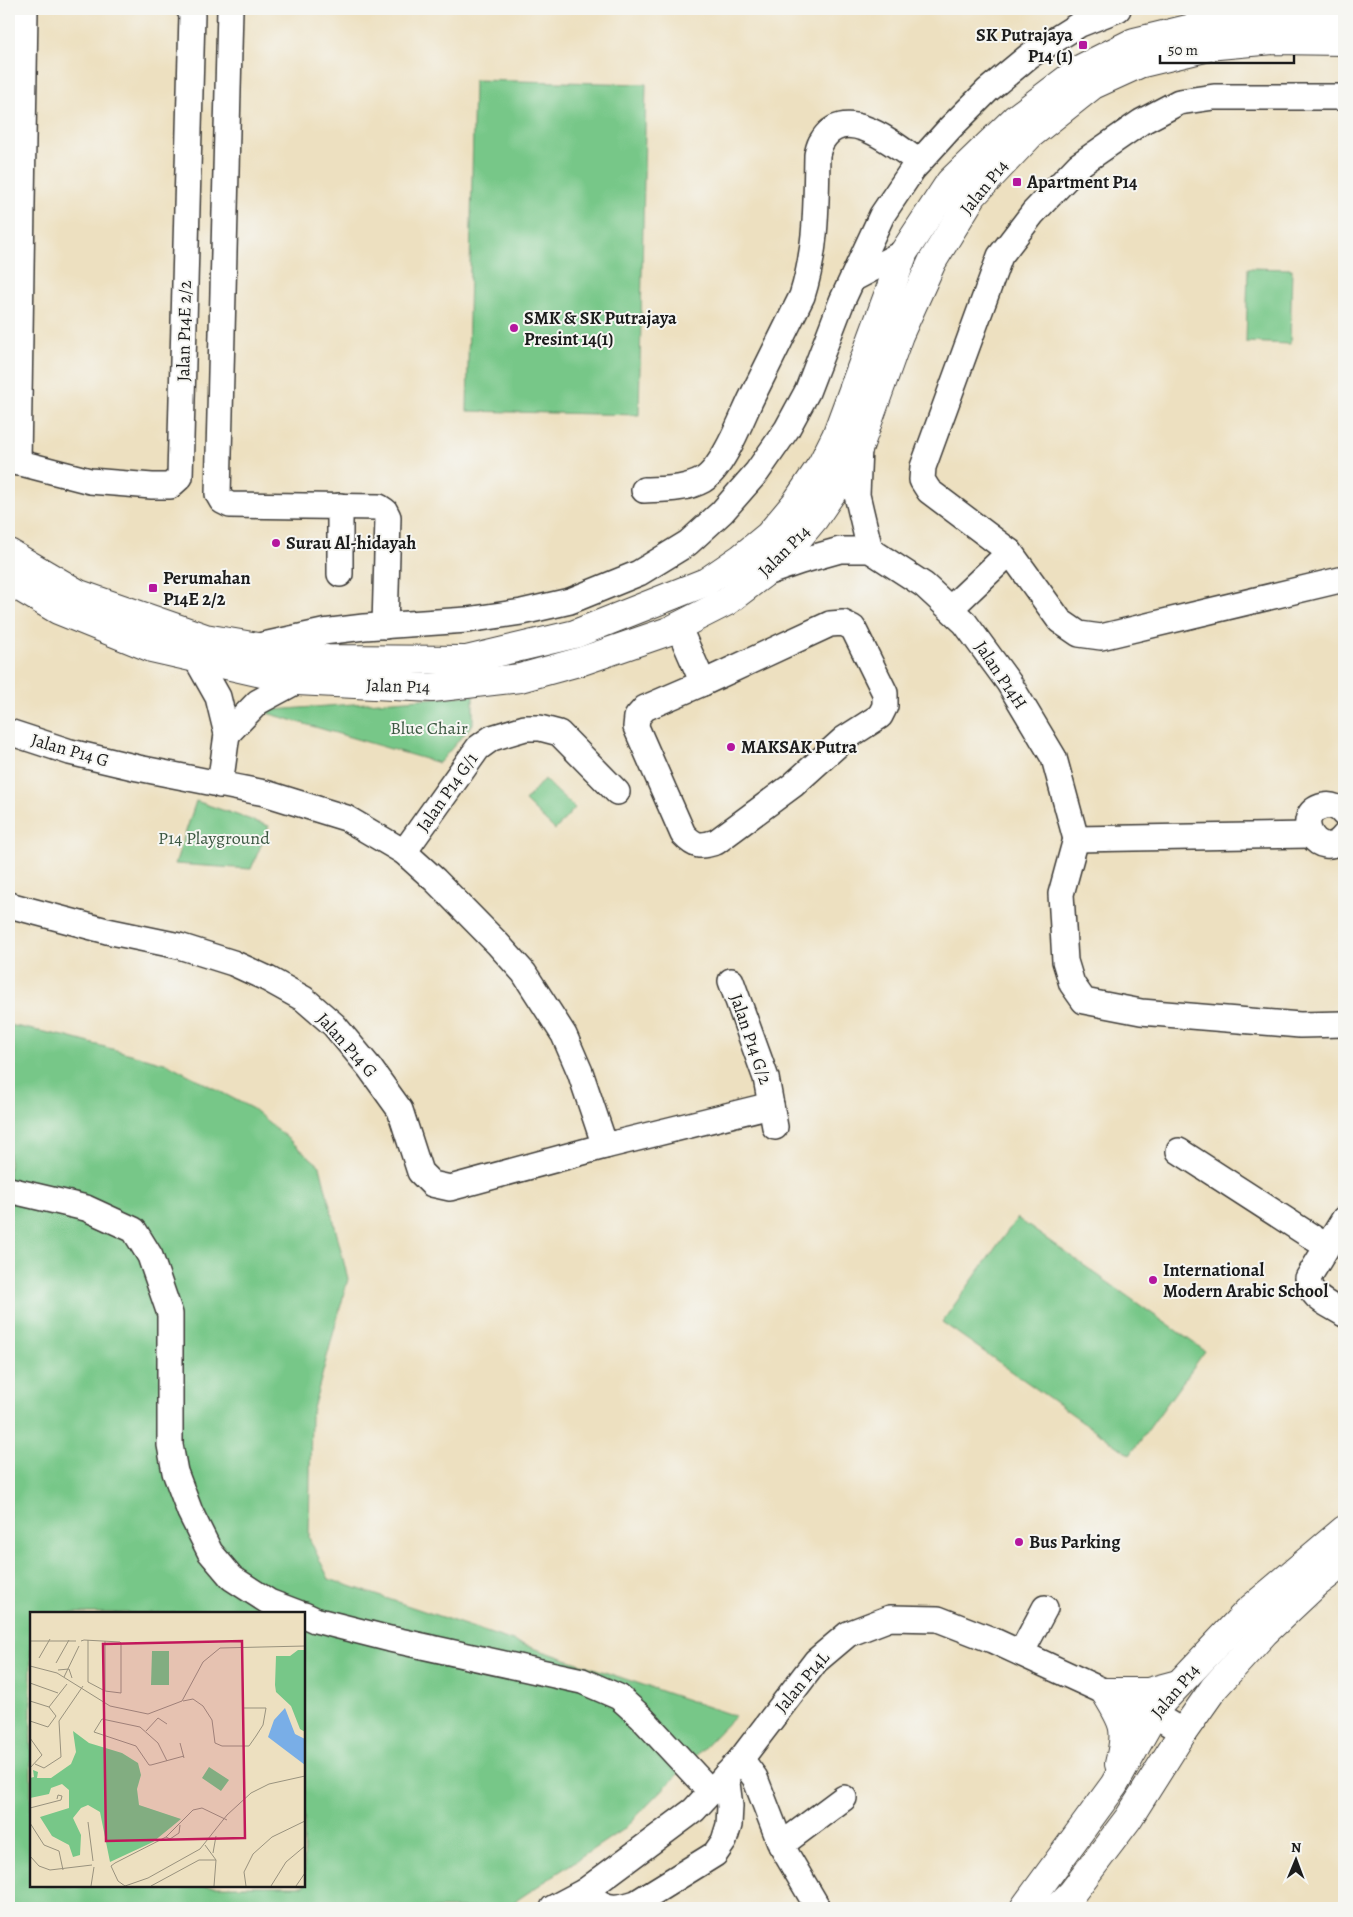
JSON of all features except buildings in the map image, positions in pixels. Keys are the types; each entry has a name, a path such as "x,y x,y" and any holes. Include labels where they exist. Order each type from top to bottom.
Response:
{"main road":[{"name":"Jalan P14","path":"9,553 79,594 205,638 327,659 466,660 575,634 706,582 769,535 795,504 822,464 836,436 904,252 950,182 1015,119 1082,68 1134,42 1261,13 1344,18"},
{"name":"Jalan P14","path":"9,581 67,613 152,648 298,681 432,688 520,678 582,661 678,626 726,602 763,574 789,549 814,519 844,475 859,447 900,335 932,262 973,195 1030,135 1093,85 1139,64 1218,46 1273,40 1344,41"},
{"name":"Jalan P14","path":"1024,1908 1114,1785 1153,1714 1178,1684 1247,1612 1344,1530"},
{"name":"Jalan P14","path":"1064,1903 1128,1819 1183,1732 1214,1688 1264,1632 1316,1584 1344,1562"},
{"path":"1114,1785 1125,1742 1122,1720 1106,1692 1148,1692 1178,1684"}],"street":[{"path":"13,462 25,9"},
{"name":"Jalan P14E 2/2","path":"13,462 90,481 170,486 180,478 192,14 189,9"},
{"path":"230,9 218,494 222,501 230,505 379,507 385,511 388,517 385,626"},
{"path":"254,647 323,632 458,622 522,612 570,601 640,573 688,543 722,512 757,472 787,429 807,392 853,278 882,215 919,162 988,90 1029,56 1080,24 1118,9"},
{"path":"1344,97 1214,97 1179,102 1141,122 1080,165 1033,213 1000,256 923,467 922,480 929,491 1010,552 1060,621 1079,634 1101,637 1344,579"},
{"path":"644,490 676,489 692,485 704,479 714,471 730,444 802,296 809,274 813,252 817,155 821,141 831,131 838,128 845,126 861,127 877,133 919,162"},
{"path":"853,278 904,252"},
{"path":"763,574 840,550 870,550 857,495 859,447"},
{"path":"340,506 340,574"},
{"name":"Jalan P14H","path":"870,550 924,585 965,623 1009,683 1054,758 1076,839"},
{"path":"950,609 1010,552"},
{"path":"575,634 609,585"},
{"path":"843,623 853,628 885,693 885,706 880,716 844,739 792,785 716,842 703,846 691,843 683,834 636,727 637,717 644,708 703,683 830,624 843,623"},
{"path":"678,626 703,683"},
{"path":"196,658 218,697 227,734 220,785"},
{"path":"227,734 258,702 298,681"},
{"name":"Jalan P14 G/1","path":"404,852 478,748 492,738 525,728 540,728 559,733 617,792"},
{"name":"Jalan P14 G","path":"9,732 79,754 265,793 346,818 404,852 435,880 524,973 564,1035 580,1072 605,1146"},
{"path":"1344,814 1335,806 1328,805 1315,810 1308,822 1310,835 1319,844 1338,843 1344,836"},
{"path":"1310,835 1076,839 1061,894 1065,961 1072,984 1084,1001 1151,1013 1300,1025 1344,1024"},
{"name":"Jalan P14 G","path":"9,905 107,931 180,946 233,963 268,979 304,999 334,1025 369,1067 400,1110 420,1172 432,1184 450,1188 605,1146 773,1116"},
{"name":"Jalan P14 G/2","path":"731,981 766,1078 773,1116"},
{"path":"1180,1151 1326,1246"},
{"path":"9,1190 86,1208 134,1230 150,1256 170,1314 170,1445 175,1472 190,1512 210,1552 232,1578 269,1602 295,1612"},
{"path":"1344,1219 1308,1278 1309,1288 1315,1296 1344,1314"},
{"path":"1021,1653 1045,1608"},
{"path":"305,1616 390,1639 582,1681 619,1697 642,1717 733,1776 782,1844 818,1908"},
{"name":"Jalan P14L","path":"553,1908 585,1891 694,1810 733,1776 816,1661 848,1634 890,1618 938,1619 1021,1653 1106,1692 1153,1714 1183,1732"},
{"path":"585,1891 599,1904 609,1907 622,1907 636,1903 715,1854 724,1841 729,1825 733,1776"},
{"path":"782,1844 844,1798"}],"green space":[{"path":"474,80 646,84 639,415 467,411"},
{"path":"1248,268 1292,269 1290,344 1246,342"},
{"name":"Blue Chair","path":"473,695 473,724 439,763 260,711"},
{"path":"544,779 575,808 555,830 525,801"},
{"name":"P14 Playground","path":"196,801 269,826 251,869 175,864"},
{"path":"9,1025 64,1036 168,1064 253,1109 320,1166 348,1279 311,1416 309,1538 329,1579 735,1716 625,1828 505,1908 12,1908 9,1883"},
{"path":"1017,1218 1205,1351 1130,1455 942,1322"}],"place":[{"name":"SK Putrajaya P14 (1)","path":"1083,45"},
{"name":"Apartment P14","path":"1017,182"},
{"name":"SMK & SK Putrajaya Presint 14(1)","path":"514,328"},
{"name":"Surau Al-hidayah","path":"276,543"},
{"name":"Perumahan P14E 2/2","path":"153,588"},
{"name":"MAKSAK Putra","path":"731,747"},
{"name":"International Modern Arabic School","path":"1153,1280"},
{"name":"Bus Parking","path":"1019,1542"}]}
